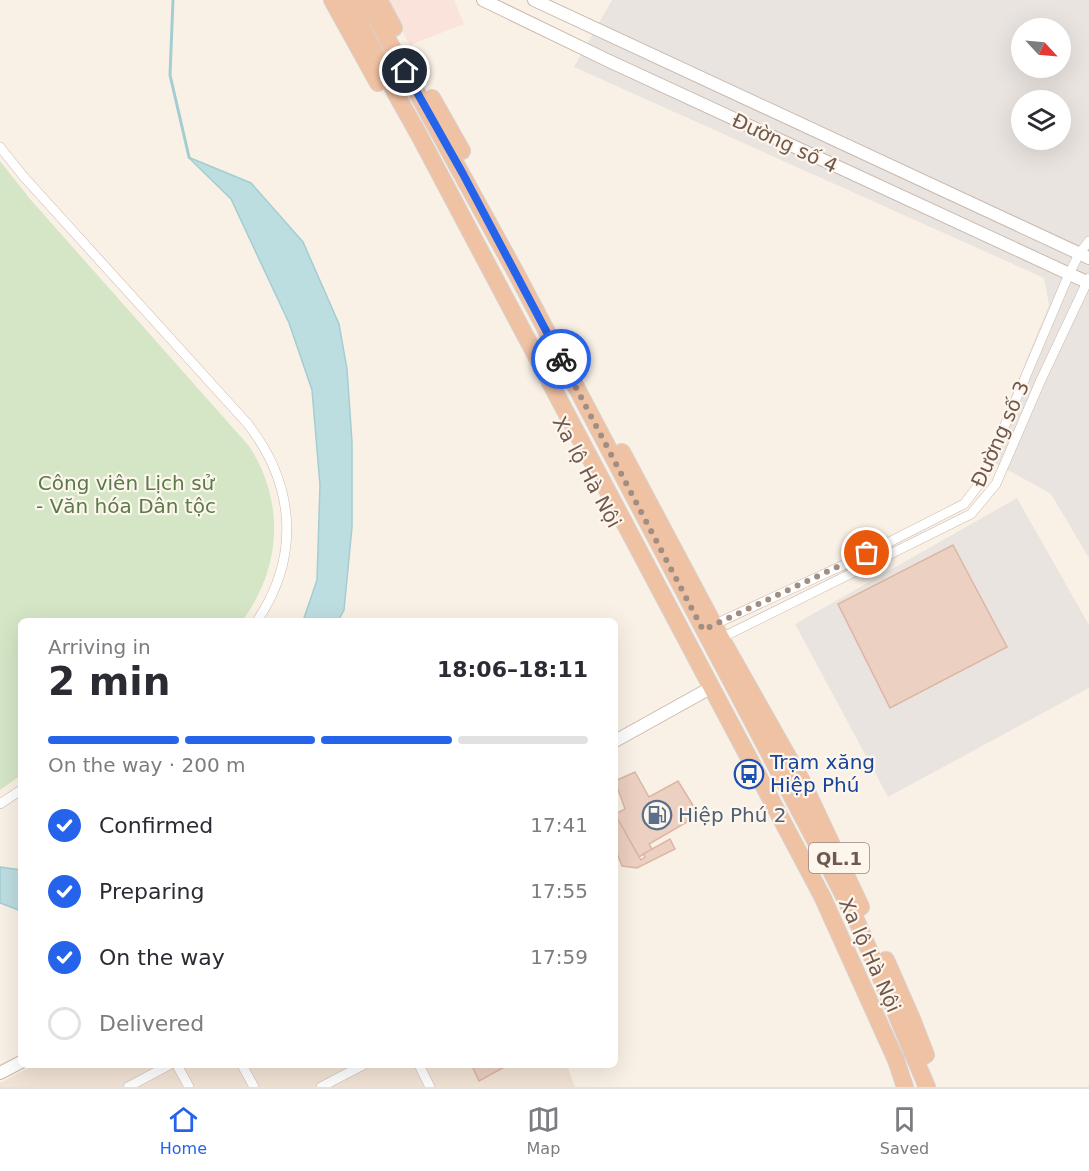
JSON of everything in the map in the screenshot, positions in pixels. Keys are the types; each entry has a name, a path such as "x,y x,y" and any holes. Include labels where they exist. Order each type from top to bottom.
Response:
{"highway":[{"name":"Xa lộ Hà Nội","path":"332,0 368,51"},
{"name":"Xa lộ Hà Nội","path":"348,0 368,51 390,95 708,689 733,743 744,749 822,896 896,1060 905,1087"},
{"name":"Xa lộ Hà Nội","path":"366,0 712,634 803,783 912,1018 938,1087"},
{"name":"Xa lộ Hà Nội","path":"379,0 475,173 583,381 645,492 712,634 858,924 927,1087"},
{"name":"Xa lộ Hà Nội","path":"783,821 788,845 856,990 894,1087"}],"street":[{"name":"Đường số 4","path":"483,0 609,61 1088,281"},
{"name":"Đường số 4","path":"534,0 1084,256"},
{"path":"0,147 24,177 247,423 270,458 284,499 287,524 286,548 273,592 259,618"},
{"name":"Đường số 3","path":"712,634 964,504 974,493 1009,417 1069,274 1084,256 1089,241"},
{"name":"Đường số 3","path":"712,634 971,514 996,484 1040,382 1088,281"},
{"path":"974,493 984,500"},
{"path":"618,739 708,689"},
{"path":"0,804 18,792"},
{"path":"0,1073 18,1064"},
{"path":"128,1087 163,1068"},
{"path":"179,1068 189,1087"},
{"path":"244,1068 254,1087"},
{"path":"321,1087 357,1068"},
{"path":"420,1068 430,1087"}],"shaded area":[{"path":"384,0 454,0 464,24 410,45"},
{"path":"612,0 1089,0 1089,558 1051,494 986,458 1049,305 1044,278 574,67"},
{"path":"1017,498 1089,625 1089,688 888,797 795,624"},
{"path":"28,1068 568,1068 575,1087 0,1087 0,1083"}],"green space":[{"name":"Công viên Lịch sử - Văn hóa Dân tộc","path":"0,161 30,199 249,446 261,467 269,489 274,534 265,579 244,618 18,618 18,777 0,790"}],"water":[{"path":"188,157 251,183 303,242 339,324 347,369 352,442 352,527 344,610 340,618 304,618 317,580 320,485 312,390 289,323 231,199"},
{"path":"0,867 18,870 18,910 0,903"}],"building":[{"path":"953,545 1007,647 890,708 838,604"},
{"name":"Hiệp Phú 2","path":"635,772 649,797 678,781 699,815 649,844 652,849 639,857 618,819 618,812 625,809 618,789 618,780"},
{"path":"618,819 641,860 645,857 643,854 670,839 675,849 637,868 622,866 618,856"},
{"path":"473,1068 503,1068 479,1081"}],"waterway":[{"path":"173,0 170,75 189,157"}],"way so far":[{"path":"561,359 703,630 867,553"}],"place":[{"name":"Trạm xăng Hiệp Phú","path":"749,774"},
{"name":"Hiệp Phú 2","path":"657,815"}],"route":[{"path":"405,71 463,174 561,359"}]}
